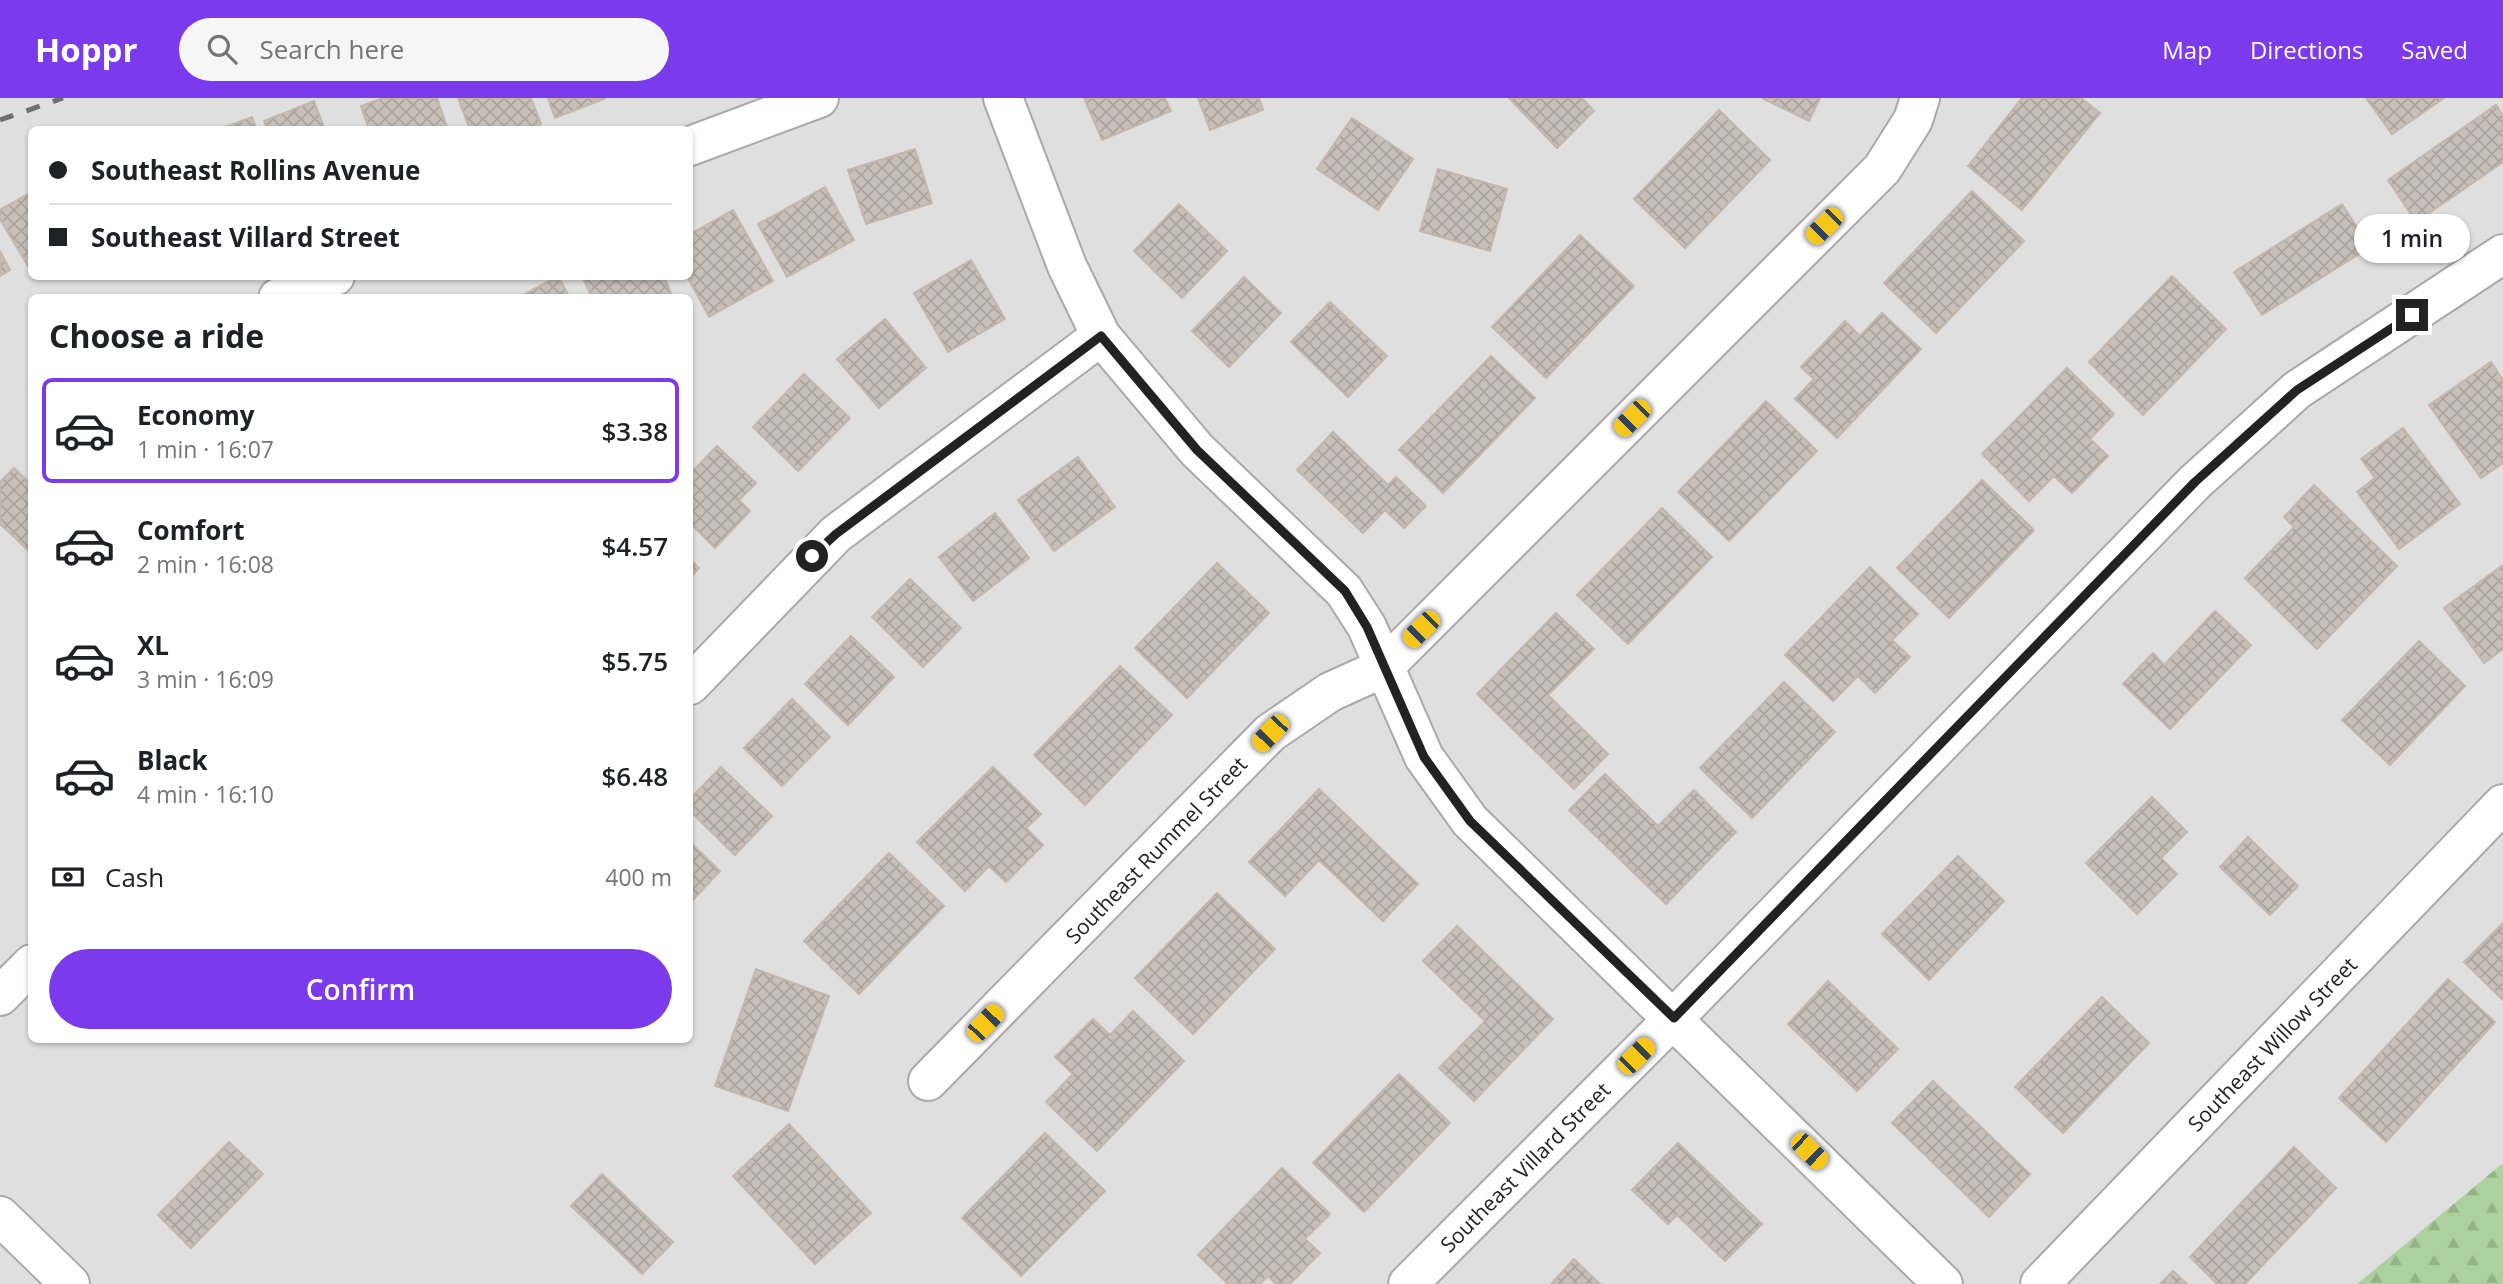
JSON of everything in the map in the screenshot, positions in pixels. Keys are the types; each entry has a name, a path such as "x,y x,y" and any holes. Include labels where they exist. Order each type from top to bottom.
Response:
{"street":[{"path":"693,145 819,98"},
{"path":"1003,98 1067,266 1101,336 1197,450 1345,591 1367,627 1424,757 1470,821 1943,1284"},
{"name":"Southeast Rummel Street","path":"928,1081 1270,733 1330,692 1383,668 1882,169 1913,120 1920,98"},
{"name":"Southeast Villard Street","path":"1408,1284 1674,1018 2221,458 2297,390 2503,254"},
{"path":"288,294 325,280"},
{"path":"693,682 836,534 1101,336"},
{"name":"Southeast Willow Street","path":"2040,1284 2503,804"},
{"path":"0,996 28,968"},
{"path":"0,1216 70,1284"}],"shaded area":[{"path":"0,98 2503,98 2503,1163 2357,1284 0,1284"}],"green space":[{"path":"2503,1163 2503,1284 2357,1284"}],"building":[{"path":"383,98 437,98 447,126 368,126 361,106"},
{"path":"458,98 531,98 541,124 536,126 468,126"},
{"path":"548,98 606,98 555,118"},
{"path":"1084,98 1165,98 1171,111 1102,140"},
{"path":"1198,98 1259,98 1263,110 1210,130"},
{"path":"1509,98 1582,98 1594,111 1557,148"},
{"path":"1762,98 1820,98 1809,121"},
{"path":"2022,98 2081,98 2100,113 2022,210 1968,166"},
{"path":"2366,98 2444,98 2392,134"},
{"path":"314,101 323,126 266,126 264,121"},
{"path":"2496,105 2503,116 2503,162 2416,222 2388,180"},
{"path":"1719,110 1770,160 1685,248 1634,199"},
{"path":"252,117 255,126 228,126"},
{"path":"1352,118 1413,159 1378,210 1317,169"},
{"path":"915,149 932,203 866,224 848,170"},
{"path":"1438,169 1507,189 1490,251 1420,231"},
{"path":"825,187 854,240 787,277 758,224"},
{"path":"1972,191 2024,241 1936,333 1884,283"},
{"path":"28,194 28,266 0,219 0,210"},
{"path":"1179,204 1227,251 1182,298 1134,251"},
{"path":"2342,204 2370,247 2262,315 2234,272"},
{"path":"733,210 773,281 709,317 689,280 693,280 693,232"},
{"path":"1580,235 1634,286 1546,378 1492,327"},
{"path":"0,251 10,270 0,276"},
{"path":"971,260 1005,319 948,352 914,293"},
{"path":"2172,276 2226,329 2143,415 2089,362"},
{"path":"1244,277 1281,313 1229,367 1192,331"},
{"path":"551,280 560,280 568,294 525,294"},
{"path":"584,280 666,280 671,294 590,294"},
{"path":"1330,302 1387,356 1348,397 1291,342"},
{"path":"1882,313 1921,349 1837,438 1795,399 1814,379 1801,367 1845,321 1860,336"},
{"path":"885,319 926,368 879,408 837,359"},
{"path":"1491,356 1535,398 1443,493 1399,450"},
{"path":"2491,362 2503,380 2503,463 2481,478 2429,405"},
{"path":"2067,368 2114,414 2090,439 2108,456 2072,493 2054,476 2029,501 1982,454"},
{"path":"804,374 850,418 798,471 753,427"},
{"path":"1766,401 1817,451 1729,541 1678,492"},
{"path":"2403,428 2460,504 2399,549 2357,492 2375,478 2361,459"},
{"path":"1333,432 1388,485 1396,477 1426,506 1404,528 1385,510 1363,533 1297,470"},
{"path":"717,446 756,483 739,500 750,511 715,548 693,526 693,471"},
{"path":"1078,457 1115,507 1054,551 1018,500"},
{"path":"14,468 28,481 28,550 0,524 0,482"},
{"path":"1982,480 2034,530 1949,618 1897,568"},
{"path":"2314,485 2397,566 2317,649 2245,578 2294,527 2284,517"},
{"path":"1662,508 1712,557 1628,644 1577,595"},
{"path":"995,513 1029,558 973,601 939,557"},
{"path":"693,562 699,568 693,575"},
{"path":"1217,563 1269,613 1187,698 1135,648"},
{"path":"2503,565 2503,649 2484,663 2444,608"},
{"path":"1870,567 1918,614 1892,640 1910,657 1875,693 1858,676 1833,701 1785,655"},
{"path":"910,579 961,628 923,667 872,617"},
{"path":"2215,611 2251,645 2170,729 2123,684 2153,653 2164,665"},
{"path":"1556,613 1594,649 1548,695 1608,754 1574,789 1477,694"},
{"path":"851,636 894,677 848,725 805,684"},
{"path":"2419,641 2465,686 2390,765 2342,720"},
{"path":"1120,666 1172,715 1085,805 1034,755"},
{"path":"1784,682 1835,732 1752,818 1700,768"},
{"path":"792,699 830,737 782,786 744,748"},
{"path":"721,767 772,816 735,855 693,814 693,796"},
{"path":"993,767 1041,814 1026,828 1043,845 1006,882 989,866 965,891 917,842"},
{"path":"1605,774 1658,826 1694,790 1736,832 1666,904 1569,810"},
{"path":"1319,789 1418,884 1383,921 1319,860 1285,896 1249,862"},
{"path":"2152,797 2187,832 2161,858 2177,874 2137,914 2086,863"},
{"path":"2248,837 2298,886 2270,915 2220,867"},
{"path":"693,845 720,871 693,900"},
{"path":"889,853 944,906 859,994 804,941"},
{"path":"1958,856 2004,901 1929,980 1882,934"},
{"path":"1217,893 1275,949 1193,1034 1135,978"},
{"path":"2503,923 2503,1000 2464,962"},
{"path":"1457,926 1553,1019 1474,1101 1439,1068 1485,1021 1423,961"},
{"path":"756,969 829,996 788,1111 715,1086"},
{"path":"2448,979 2495,1022 2386,1142 2339,1098"},
{"path":"1828,981 1898,1049 1857,1091 1788,1024"},
{"path":"2102,997 2149,1043 2063,1133 2015,1087"},
{"path":"1133,1011 1184,1061 1097,1151 1046,1102 1073,1074 1055,1057 1093,1019 1110,1035"},
{"path":"1399,1074 1450,1123 1364,1212 1313,1163"},
{"path":"1933,1081 2030,1174 1989,1217 1892,1123"},
{"path":"789,1124 871,1213 815,1264 733,1176"},
{"path":"1045,1133 1105,1191 1021,1276 962,1218"},
{"path":"229,1142 263,1174 191,1248 158,1215"},
{"path":"1678,1143 1762,1224 1725,1261 1677,1215 1668,1224 1632,1190"},
{"path":"2294,1147 2336,1188 2245,1284 2217,1284 2190,1257"},
{"path":"1282,1168 1330,1214 1305,1239 1320,1253 1290,1284 1276,1284 1268,1276 1260,1284 1228,1284 1198,1255"},
{"path":"602,1174 673,1242 642,1274 571,1206"},
{"path":"1574,1259 1600,1284 1551,1284"},
{"path":"2173,1271 2187,1284 2160,1284"}],"railway":[{"path":"0,120 63,98"}],"route":[{"path":"812,556 836,534 1101,336 1197,450 1345,591 1367,627 1424,757 1470,821 1674,1018 2195,482 2297,390 2412,315"}]}
